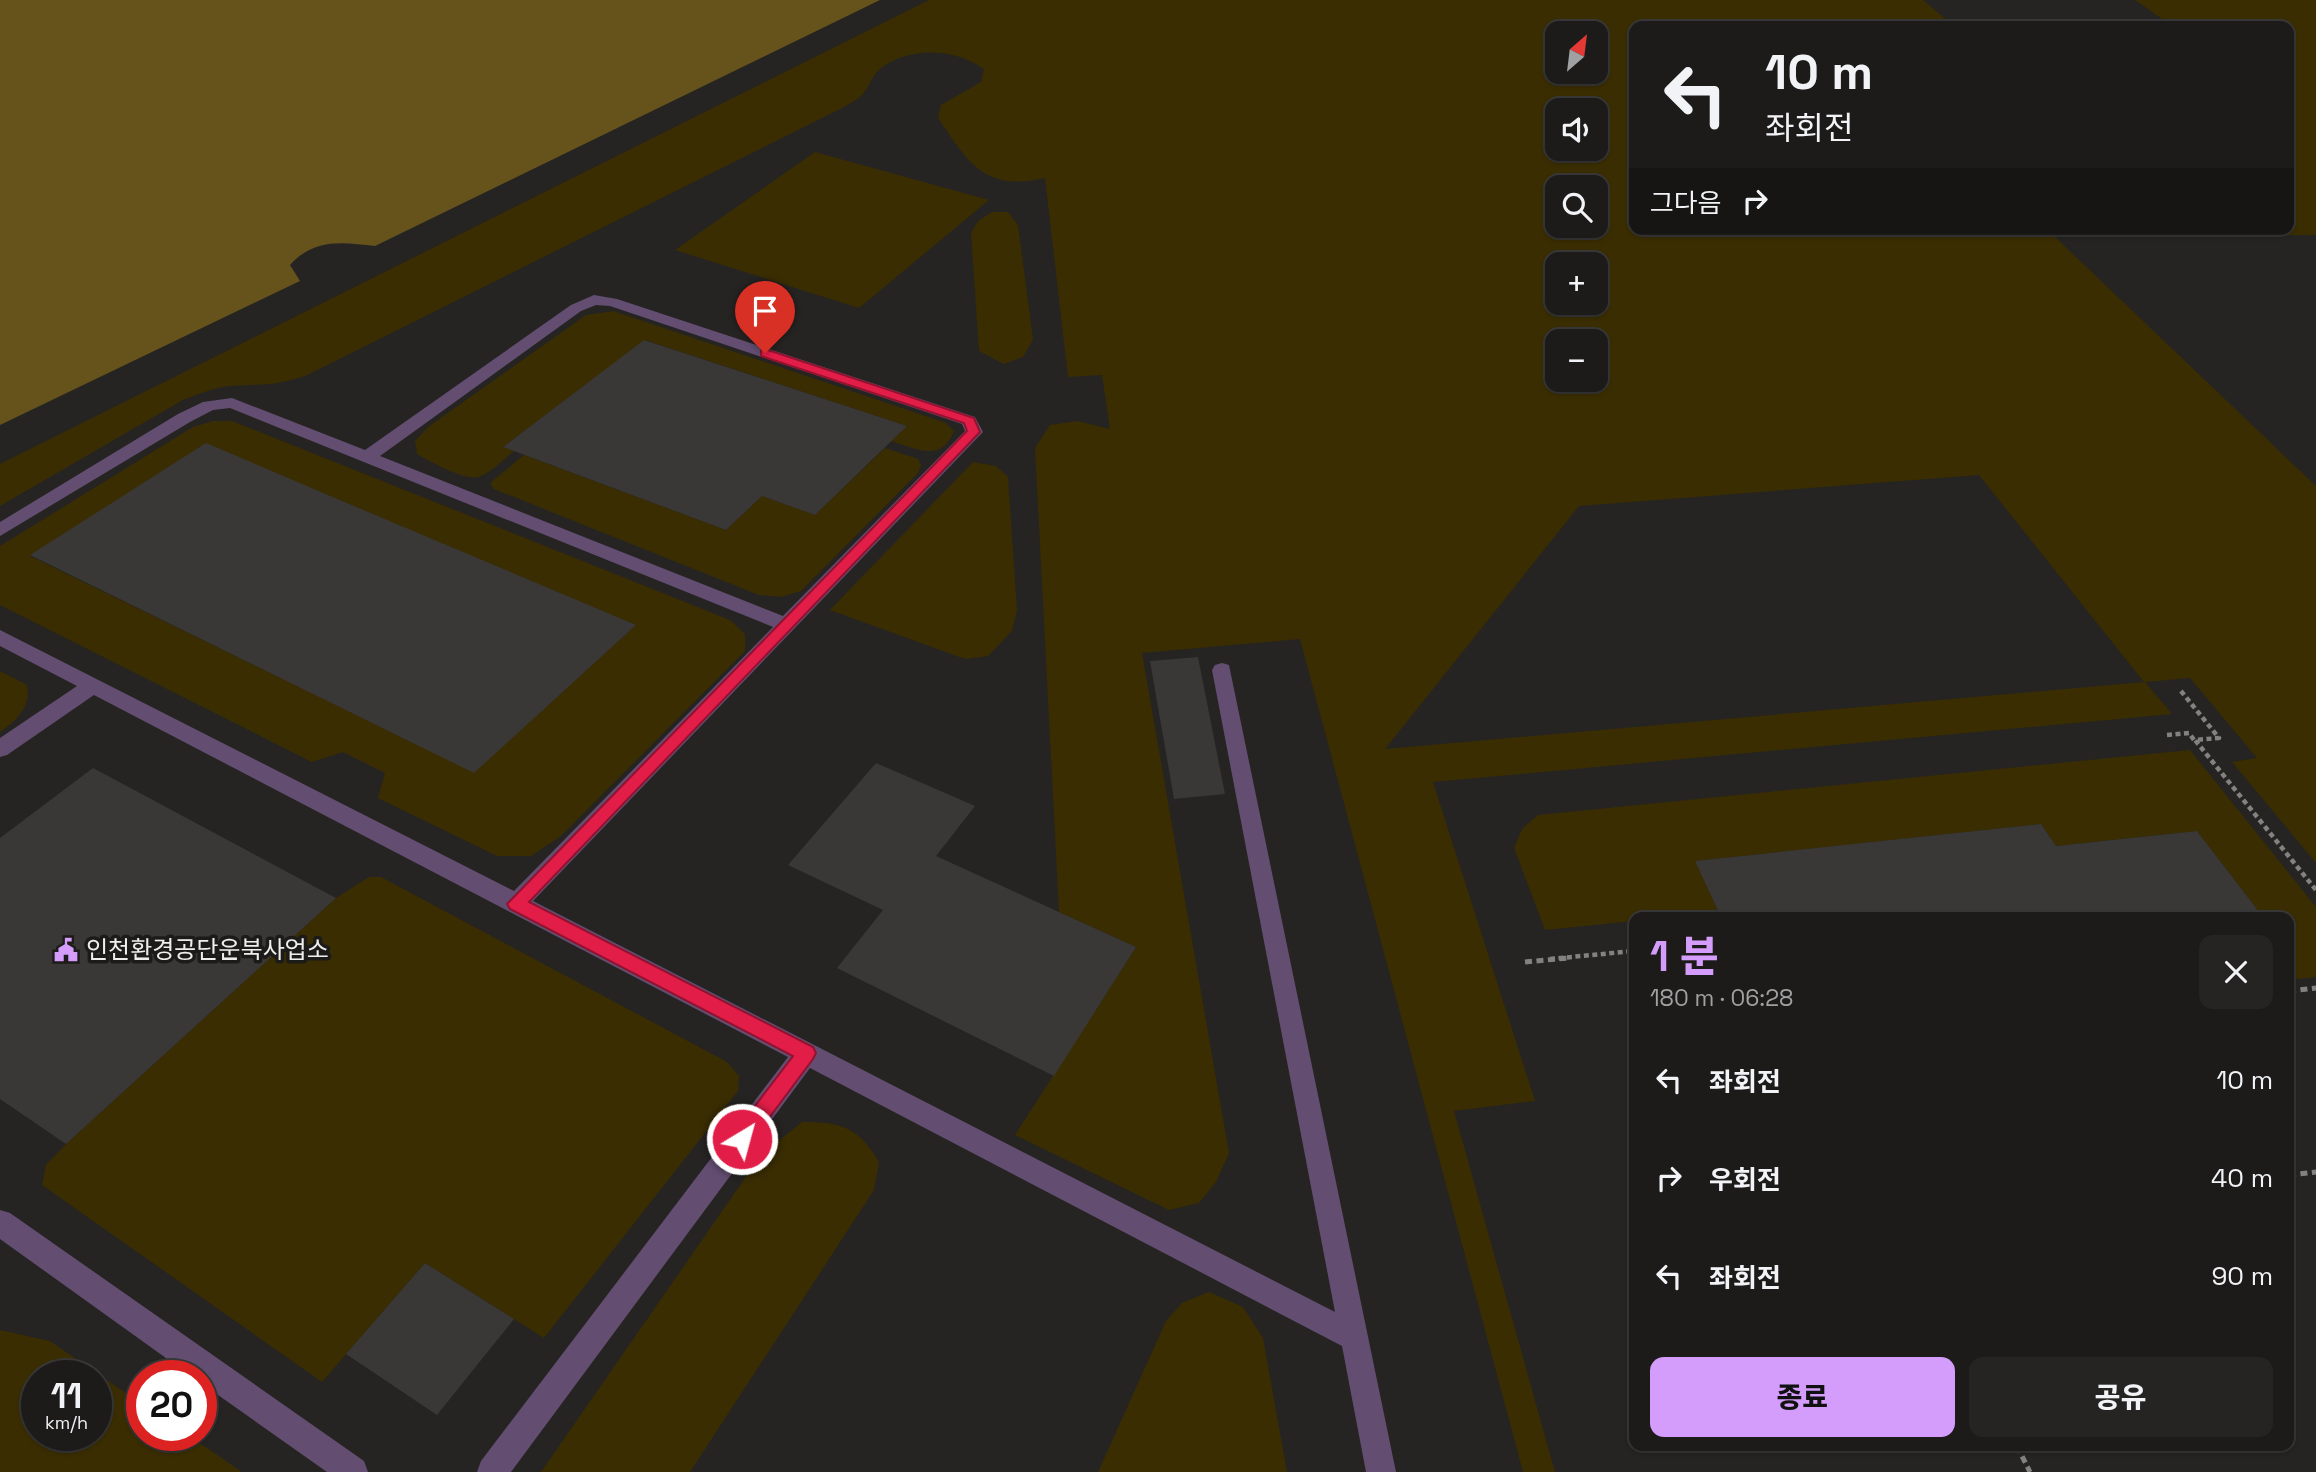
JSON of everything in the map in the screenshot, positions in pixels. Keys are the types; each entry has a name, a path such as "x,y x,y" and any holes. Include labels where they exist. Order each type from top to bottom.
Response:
{"lane":[{"path":"367,457 576,308 594,300 612,302 969,421 974,432 516,904"},
{"path":"0,530 184,418 209,406 232,403 786,625"},
{"path":"0,637 1354,1337"},
{"path":"1222,670 1381,1472"},
{"path":"0,749 93,685"},
{"path":"492,1472 806,1053"},
{"path":"0,1223 353,1472"}],"path":[{"path":"2181,691 2219,738 2195,740"},
{"path":"2167,735 2189,733 2316,890"},
{"path":"1525,962 1629,952"},
{"path":"2294,990 2316,988"},
{"path":"2294,1174 2316,1172"},
{"path":"2020,1451 2030,1472"}],"shaded area":[{"path":"0,0 880,0 375,246 340,243 309,250 290,265 300,281 0,425"},
{"path":"929,0 1923,0 1948,21 1629,21 1629,235 2294,235 2294,21 2165,21 2135,0 2316,0 2316,235 2055,237 2316,486 2316,863 2232,762 2257,758 2190,678 2145,682 2172,714 1433,782 1535,1101 1454,1111 1555,1472 1523,1472 1300,639 1142,653 1229,1153 1216,1182 1199,1203 1169,1210 1015,1135 1136,947 1059,912 1035,448 1050,425 1077,421 1110,429 1102,375 1068,377 1045,178 1007,181 993,177 970,161 938,118 941,105 981,82 984,69 960,57 946,54 932,52 904,56 880,69 861,96 842,108 305,376 276,383 219,388 183,400 0,506 0,464","holes":["1979,475 2144,682 1385,749 1579,506"]},
{"path":"815,152 989,200 859,308 675,250"},
{"path":"992,212 1008,212 1018,225 1033,340 1023,357 1004,364 979,351 971,233 978,221"},
{"path":"613,311 946,423 954,431 942,447 919,450 891,441 907,426 645,340 503,447 514,451 483,475 465,476 417,454 415,441 428,427 586,315"},
{"path":"213,421 232,421 730,620 745,634 745,651 561,836 531,856 497,856 378,798 385,773 343,752 312,762 0,605 0,546 193,427","holes":["206,444 636,625 474,772 30,556"]},
{"path":"885,448 918,459 921,465 918,473 801,591 781,597 759,595 494,489 490,483 524,455 726,530 762,496 815,515"},
{"path":"973,462 996,466 1008,477 1017,611 1012,631 988,656 965,659 830,610"},
{"path":"0,671 27,685 28,693 21,712 0,732"},
{"path":"2190,750 2316,907 2316,977 2294,979 2294,912 2259,912 2197,831 2056,846 2041,824 1696,861 1718,911 1629,912 1629,922 1545,930 1514,848 1522,829 1538,815"},
{"path":"369,877 381,877 727,1062 739,1076 738,1091 544,1338 425,1263 322,1382 42,1185 46,1165 66,1144 336,898"},
{"path":"802,1122 838,1125 864,1141 879,1162 874,1190 690,1472 541,1472 761,1155"},
{"path":"1209,1292 1243,1307 1263,1338 1287,1472 1098,1472 1166,1321 1182,1303"},
{"path":"0,1330 50,1341 78,1360 21,1360 21,1451 112,1451 112,1383 126,1393 126,1451 211,1451 242,1472 0,1472"}],"building":[{"path":"644,340 907,426 815,515 762,496 726,530 503,447"},
{"path":"206,443 636,625 474,773 30,555"},
{"path":"1198,657 1225,794 1174,799 1150,661"},
{"path":"876,763 975,806 936,856 1136,947 1054,1076 837,968 883,910 788,865"},
{"path":"93,768 336,898 66,1144 0,1099 0,838"},
{"path":"2041,824 2056,846 2197,831 2259,912 1719,912 1695,861"},
{"path":"425,1263 514,1319 437,1415 346,1354"}],"place":[{"name":"인천환경공단운북사업소","path":"66,950"}],"route":[{"path":"742,1139 806,1053 516,904 974,432 969,421 765,353"}]}
